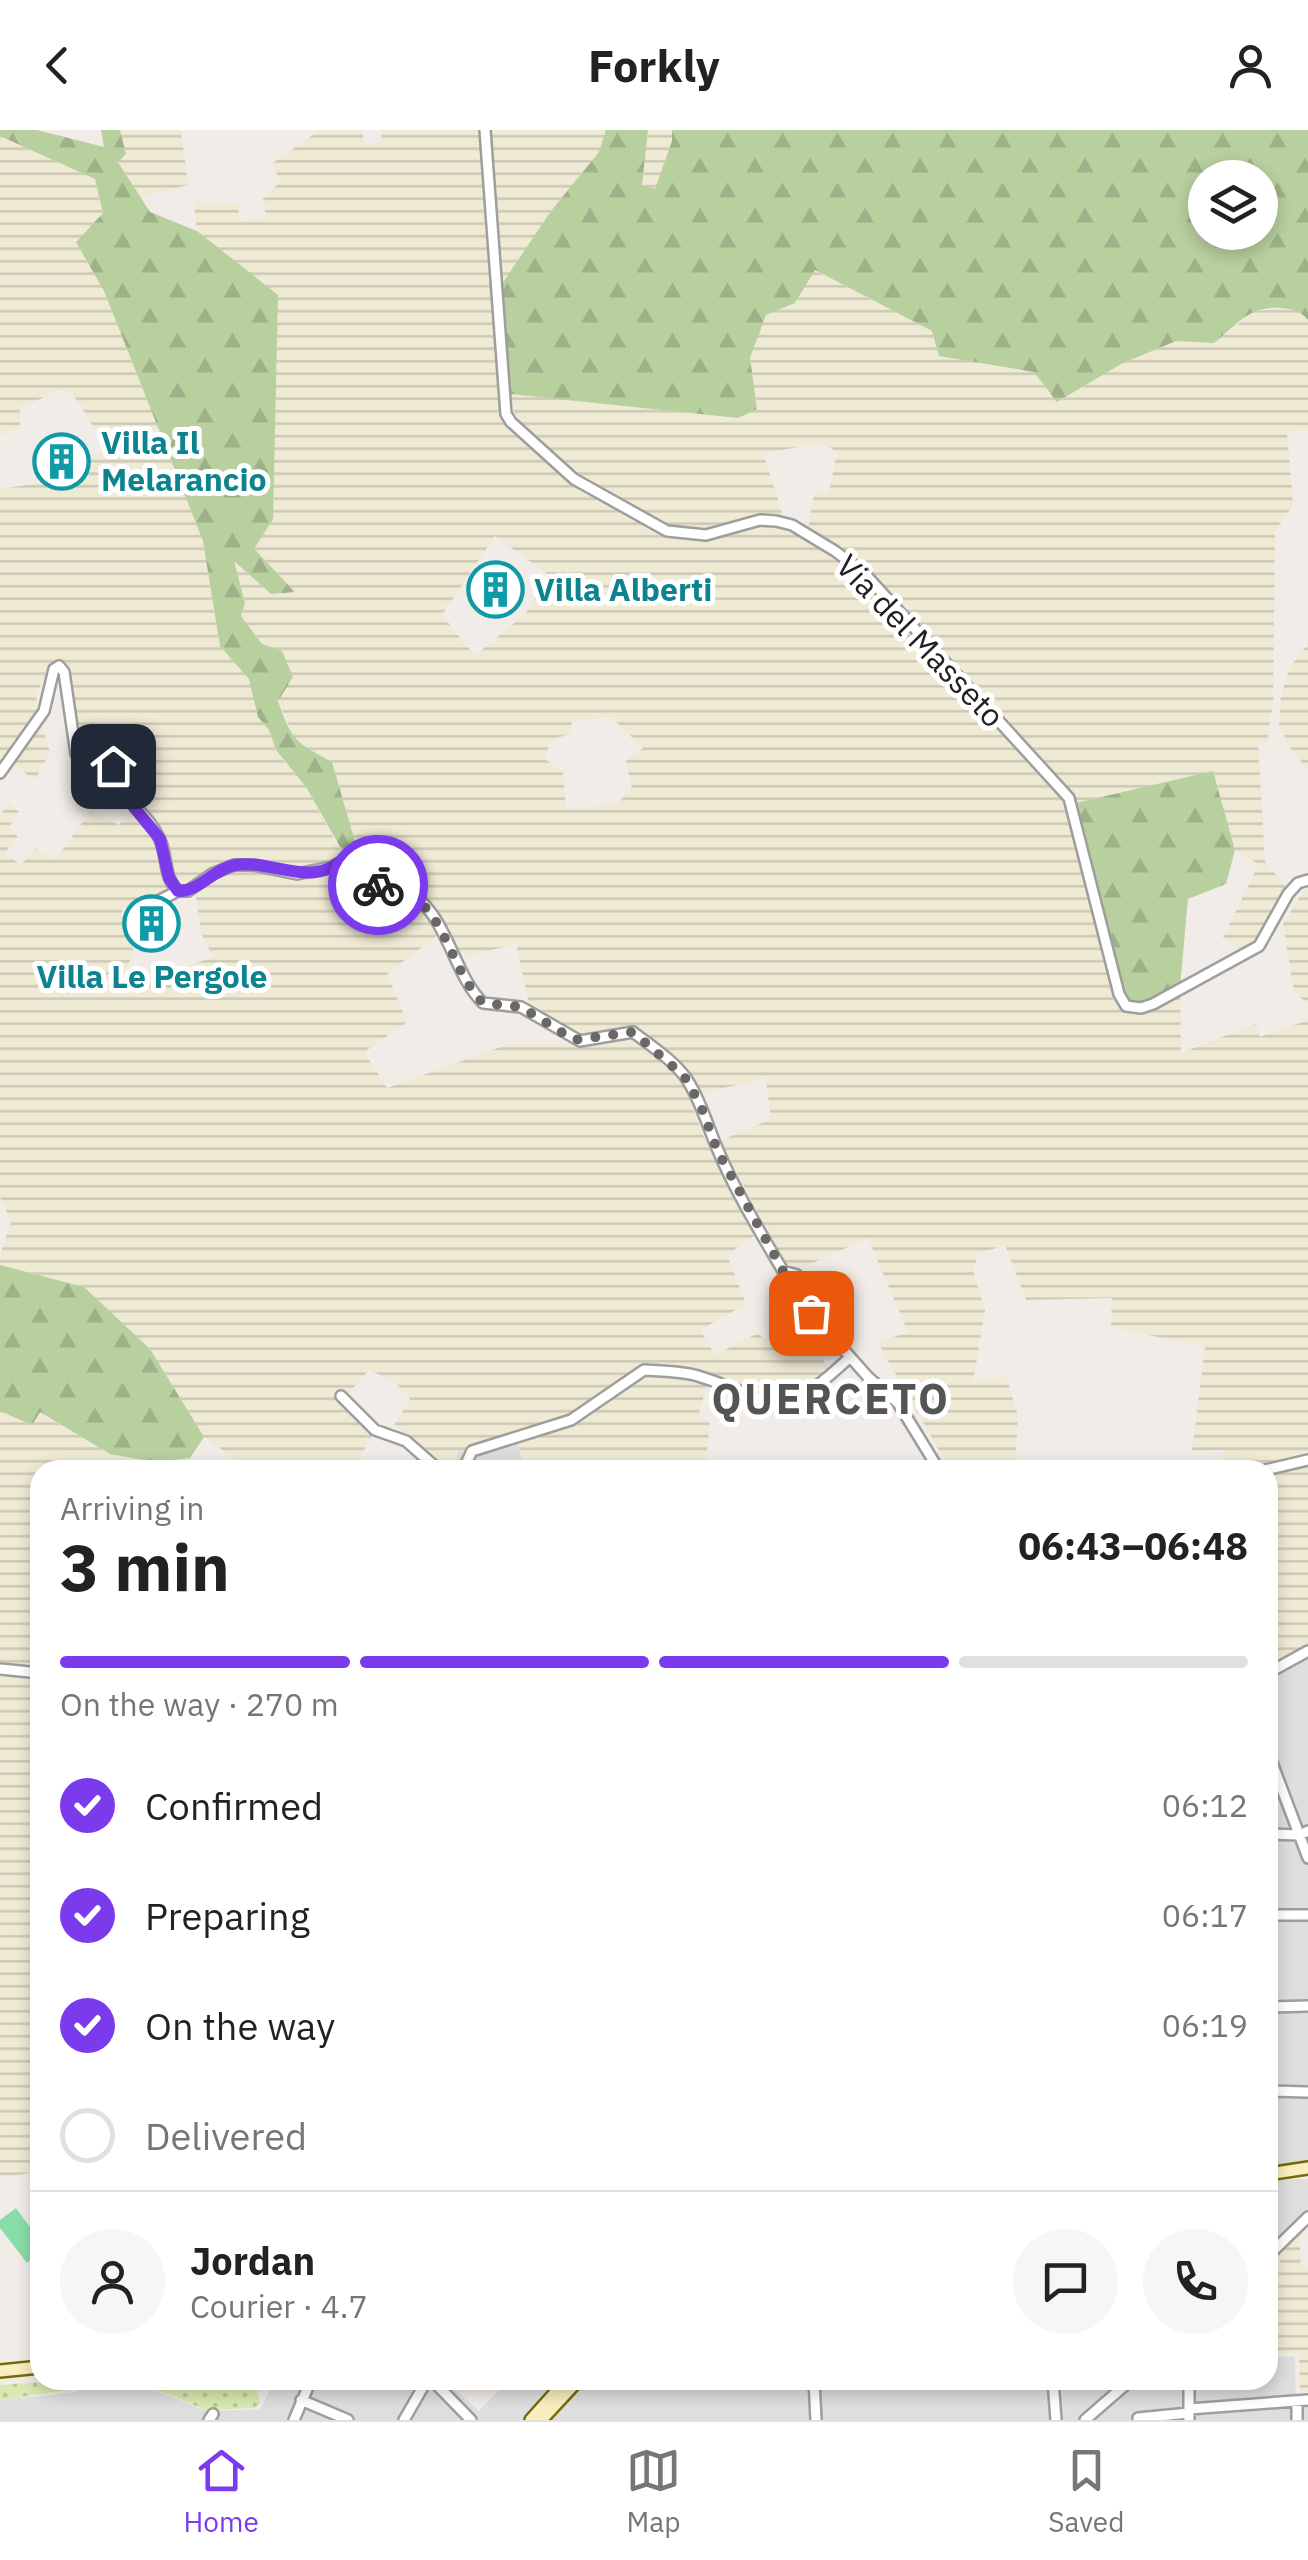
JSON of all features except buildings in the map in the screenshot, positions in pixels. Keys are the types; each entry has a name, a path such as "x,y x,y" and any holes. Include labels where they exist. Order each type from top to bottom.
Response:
{"street":[{"name":"Via del Masseto","path":"486,130 487,192 502,332 506,414 511,422 574,479 666,531 706,535 760,520 776,521 792,525 836,551 864,573 1069,798 1119,994 1126,1006 1141,1008 1162,1000 1258,946 1294,886 1308,880"},
{"path":"0,773 44,711 54,668 59,666 64,672 76,754 91,767 115,768 120,790 160,839 169,878 178,891"},
{"path":"138,911 178,891 190,890 212,874 234,865 254,864 298,874 348,859 370,884 402,888 420,902 483,1003 521,1007 574,1040 633,1032 684,1076 700,1104 718,1152 783,1271 803,1281 811,1313 850,1358 898,1403 933,1460"},
{"path":"468,1460 472,1451 570,1420 644,1370 686,1372 751,1397 790,1403 816,1390 850,1358"},
{"path":"341,1396 375,1430 406,1441 427,1460"},
{"path":"1278,1467 1308,1460"},
{"path":"1278,1667 1308,1651"},
{"path":"0,1670 30,1672"},
{"path":"1278,1775 1303,1833 1308,1858"},
{"path":"1278,1834 1303,1833"},
{"path":"1278,1915 1308,1915"},
{"path":"1278,2007 1308,2006"},
{"path":"1278,2091 1308,2092"},
{"path":"1278,2172 1308,2168"},
{"path":"1278,2246 1308,2216"},
{"path":"0,2370 30,2368"},
{"path":"294,2420 306,2390"},
{"path":"404,2420 424,2390"},
{"path":"440,2390 471,2420"},
{"path":"531,2420 558,2390"},
{"path":"541,2420 569,2390"},
{"path":"814,2390 816,2420"},
{"path":"1054,2390 1055,2420 1068,2419"},
{"path":"1085,2420 1120,2390"},
{"path":"301,2400 348,2420"},
{"path":"1138,2418 1302,2400 1297,2420"}],"shaded area":[{"path":"120,130 181,130 188,185 140,197 118,161 126,154"},
{"path":"320,130 362,130 364,145 382,142 381,130 606,130 599,152 551,211 503,284 511,393 738,418 757,409 750,358 766,314 795,303 814,270 932,331 940,356 1034,372 1058,402 1121,364 1177,341 1214,343 1255,311 1291,308 1305,314 1308,431 1287,432 1293,505 1275,531 1273,702 1267,742 1258,744 1265,862 1286,887 1261,939 1239,948 1223,937 1259,864 1235,850 1213,771 1076,804 1180,987 1181,1053 1256,1024 1260,1037 1308,1020 1308,1455 1278,1463 1223,1460 1223,1450 1192,1451 1205,1347 1111,1327 1112,1298 1026,1300 1005,1245 978,1254 973,1270 985,1311 973,1382 1006,1376 1018,1416 1016,1460 944,1460 878,1343 908,1332 868,1238 795,1271 787,1268 720,1141 771,1119 766,1079 699,1093 683,1068 633,1027 574,1035 529,1004 516,944 462,957 413,885 369,873 356,845 332,762 296,742 278,701 262,644 241,616 245,603 233,558 271,594 294,591 254,549 278,296 197,231 194,202 238,203 240,222 266,218 263,199 280,182 273,163","holes":["511,394 515,419 580,477 670,528 709,530 752,519 784,518 763,453 823,443 837,452 829,492 814,493 808,529 863,567 1075,803 1071,804 854,565 791,526 760,521 693,536 645,521 562,469 500,415 500,396","495,536 550,576 525,614 475,656 442,615","611,717 643,748 626,761 632,789 616,804 566,810 563,772 545,759 551,740 569,734 572,722"]},
{"path":"648,130 672,130 672,141 655,189 642,186"},
{"path":"0,136 95,179 103,213 76,242 104,291 203,541 220,646 249,679 258,717 269,730 276,751 306,787 349,866 365,884 398,888 419,905 439,934 387,974 407,1022 364,1052 387,1088 509,1044 587,1044 633,1036 670,1066 683,1083 707,1145 757,1234 727,1255 746,1304 700,1330 715,1355 758,1333 768,1344 804,1331 830,1371 811,1387 786,1397 759,1394 710,1375 698,1417 710,1423 706,1460 434,1460 394,1425 410,1399 395,1382 369,1370 341,1402 373,1434 359,1460 236,1460 204,1437 150,1349 84,1287 0,1265 11,1222 0,1197 0,815 9,803 19,812 9,827 18,837 4,853 21,865 35,849 55,860 90,812 119,825 136,802 122,782 118,763 107,759 90,761 77,750 66,667 56,665 36,692 38,714 50,752 35,780 6,759 0,765 0,489 54,481 107,448 74,396 60,389 20,409 20,429 0,435","holes":["170,886 195,890 201,933 213,957 116,991 134,951 121,916 123,909 156,898"]},
{"path":"1308,644 1308,770 1279,726 1281,695 1290,667"},
{"path":"1304,890 1308,891 1308,1004 1294,992 1283,924"},
{"path":"0,1411 32,1425 39,1412 110,1454 144,1460 30,1460 30,2173 0,2178"},
{"path":"517,1438 522,1460 456,1460 458,1451 476,1453"},
{"path":"1308,1463 1308,1647 1278,1661 1278,1470"},
{"path":"1308,1647 1308,2160 1278,2164 1278,1661"},
{"path":"1308,2179 1308,2208 1278,2241 1278,2180"},
{"path":"1299,2236 1301,2265 1308,2266 1308,2392 1300,2392 1299,2353 1278,2354 1278,2255"},
{"path":"1295,2356 1296,2407 1308,2407 1308,2420 0,2420 0,2400 78,2390 157,2391 207,2411 260,2409 270,2390 455,2390 479,2411 499,2390 1278,2390 1278,2357"}],"green space":[{"path":"0,130 37,130 104,147 101,130 120,130 126,154 118,162 150,212 197,231 278,295 273,519 254,549 295,592 271,594 234,561 245,603 241,616 262,644 282,651 293,677 278,701 287,725 302,744 332,762 356,845 343,852 306,787 276,750 269,730 258,717 249,679 220,646 203,541 104,291 76,242 103,213 95,179 0,136"},
{"path":"606,130 648,130 642,185 655,189 672,141 672,130 1308,130 1308,320 1290,309 1260,310 1214,343 1176,341 1121,364 1057,402 1034,372 939,356 932,331 815,270 795,303 766,315 750,358 757,409 738,418 511,394 502,284 551,211 599,152"},
{"path":"1213,771 1235,850 1226,884 1188,899 1180,987 1143,1004 1131,1003 1122,992 1076,803"},
{"path":"0,1265 84,1287 150,1349 204,1437 190,1458 144,1460 110,1454 40,1412 32,1425 0,1411"},
{"path":"16,2208 30,2227 27,2263 0,2228 0,2220"},
{"path":"30,2383 30,2390 69,2390 0,2400 0,2385"},
{"path":"158,2390 257,2390 260,2403 254,2408 206,2410"}],"way so far":[{"path":"378,885 406,890 427,910 483,1003 527,1009 574,1040 633,1032 682,1072 766,1243 783,1271 797,1275 808,1290 806,1302 811,1313"}],"place":[{"name":"Villa Il Melarancio","path":"62,461"},
{"name":"Villa Alberti","path":"495,590"},
{"name":"Villa Le Pergole","path":"152,923"}],"district":[{"name":"QUERCETO","path":"831,1399"}],"route":[{"path":"113,766 120,790 160,839 169,878 178,891 190,890 212,874 234,865 254,864 298,874 331,867 343,859 350,860 370,884 378,885"}]}
